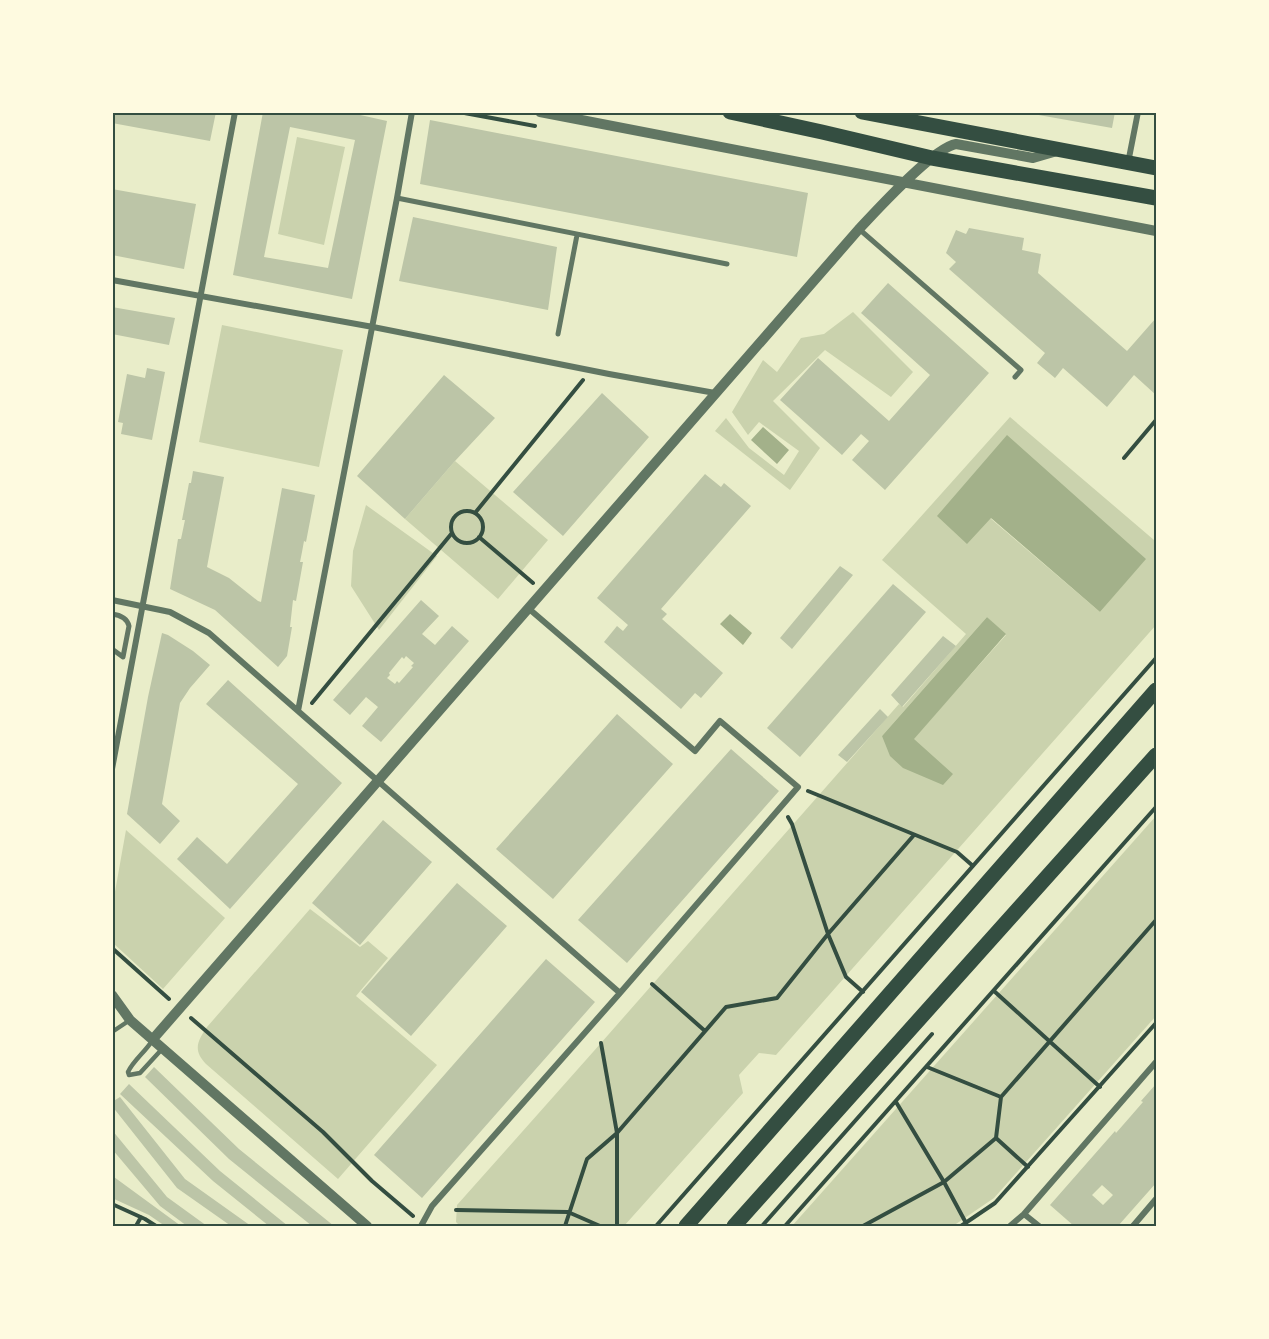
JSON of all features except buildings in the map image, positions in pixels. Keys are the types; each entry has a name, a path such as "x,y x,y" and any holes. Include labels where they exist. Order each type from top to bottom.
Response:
{"main road":[{"path":"730,112 932,158 1156,198"},
{"path":"868,113 1057,151 1156,168"},
{"path":"686,1227 1156,690"},
{"path":"734,1227 1156,755"}],"street":[{"path":"112,769 235,112"},
{"path":"300,713 398,198 412,112"},
{"path":"540,112 1156,231"},
{"path":"1128,163 1138,112"},
{"path":"153,1039 859,229 905,183 932,158 947,147 956,144 1033,158 1057,151"},
{"path":"398,198 727,264"},
{"path":"859,229 1021,370 1015,377"},
{"path":"558,334 577,235"},
{"path":"112,279 716,393"},
{"path":"112,600 170,612 209,633 620,993"},
{"path":"422,1224 432,1206 798,787 720,721 695,751 528,608"},
{"path":"112,614 121,616 129,626 123,657 112,649"},
{"path":"112,995 130,1020 367,1227"},
{"path":"1010,1227 1024,1214 1156,1062"},
{"path":"1133,1227 1156,1199"},
{"path":"1024,1214 1039,1227"}],"lane":[{"path":"112,1032 130,1020"},
{"path":"153,1039 148,1048 130,1067 129,1075 140,1074 163,1048"}],"path":[{"path":"475,513 591,370"},
{"path":"1124,458 1156,420"},
{"path":"463,511 475,513 480,517 483,529 479,537 471,542 459,540 452,532 453,519 463,511"},
{"path":"300,713 452,532"},
{"path":"479,537 543,591"},
{"path":"656,1227 1156,658"},
{"path":"798,787 957,852 974,866"},
{"path":"781,806 792,824 828,934 846,977 862,992"},
{"path":"785,1227 1156,807"},
{"path":"565,1227 587,1159 616,1133 726,1007 777,998 828,934 914,835"},
{"path":"863,1227 944,1182 996,1138 1001,1097 1156,920"},
{"path":"112,948 322,1132 372,1181 422,1224"},
{"path":"652,984 705,1031"},
{"path":"994,991 1100,1087"},
{"path":"961,1227 995,1203 1156,1023"},
{"path":"762,1227 932,1034"},
{"path":"601,1043 616,1133 617,1227"},
{"path":"926,1067 1001,1097"},
{"path":"896,1102 966,1223"},
{"path":"996,1138 1028,1167"},
{"path":"112,1204 141,1217 156,1227"},
{"path":"456,1210 568,1212 600,1227"},
{"path":"136,1227 141,1217"}],"shaded area":[{"path":"297,137 345,147 324,245 278,234"},
{"path":"853,312 913,372 891,397 825,350 773,401 820,448 790,490 715,431 726,418 749,448 784,475 799,451 759,422 748,435 732,412 763,360 777,372 801,338 824,334"},
{"path":"222,325 343,350 319,467 199,442"},
{"path":"1010,417 1154,540 1156,539 1156,625 776,1055 759,1053 739,1075 743,1093 624,1226 460,1226 456,1222 457,1205 899,704 903,707 966,634 882,560","holes":["990,518 1145,559 1100,612","987,617 1006,635 913,739 882,736"]},
{"path":"763,427 789,450 777,464 751,440"},
{"path":"1007,435 1146,559 1100,612 991,518 967,544 937,516"},
{"path":"455,461 548,540 498,599 405,519"},
{"path":"366,505 437,556 379,630 351,586 353,551"},
{"path":"730,614 752,633 743,645 720,624"},
{"path":"987,617 1006,634 914,739 953,774 943,785 903,768 890,756 882,736"},
{"path":"1156,816 1156,1016 994,1198 953,1226 792,1226"},
{"path":"126,830 225,918 163,989 113,943 113,903"},
{"path":"310,909 360,947 368,941 388,958 356,996 437,1065 338,1179 206,1064 198,1050 199,1042 207,1027"}]}
